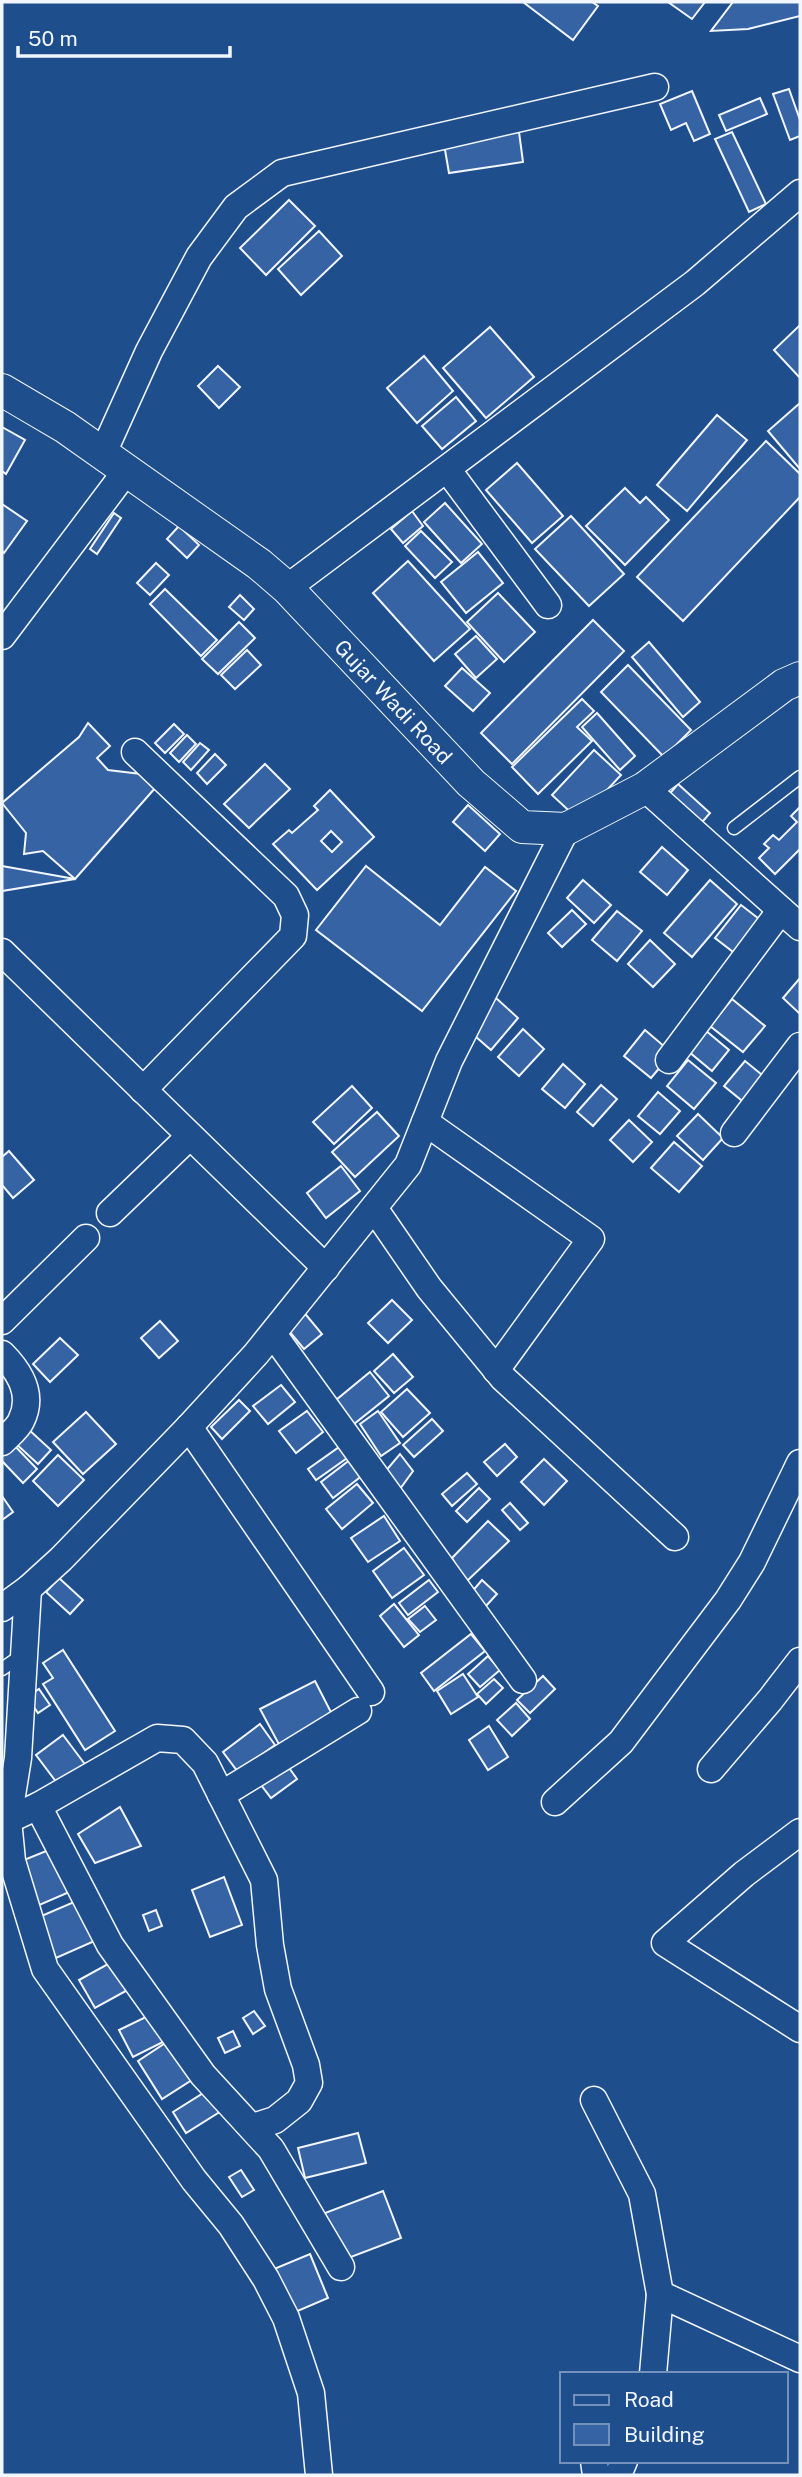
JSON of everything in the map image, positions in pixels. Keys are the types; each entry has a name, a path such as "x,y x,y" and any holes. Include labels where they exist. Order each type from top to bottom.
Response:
{"street":[{"path":"2,636 115,461 149,351 199,257 236,207 282,173 655,87"},
{"path":"287,588 695,283 800,193"},
{"name":"Gujar Wadi Road","path":"2,390 115,461 259,564 287,588 471,783 522,827 566,829"},
{"path":"447,469 548,605"},
{"path":"2,1608 61,1559 189,1427 273,1334 408,1165 449,1061 566,829 645,788 784,685 800,678"},
{"path":"135,752 286,896 295,915 293,936 143,1090"},
{"path":"645,788 791,918 669,1060"},
{"path":"2,953 326,1268"},
{"path":"734,1133 800,1046"},
{"path":"425,1122 591,1239 496,1370"},
{"path":"110,1213 190,1136"},
{"path":"374,1208 429,1288 496,1370 560,1433 675,1537"},
{"path":"2,1321 86,1238"},
{"path":"273,1334 523,1680"},
{"path":"2,1354 16,1369 27,1395 21,1422 2,1442"},
{"path":"189,1427 364,1701 221,1795"},
{"path":"555,1802 621,1742 729,1600 752,1562 800,1463"},
{"path":"27,1589 18,1758 8,1820 12,1861 45,1969 194,2180 232,2225 266,2278 286,2318 311,2393 319,2475"},
{"path":"711,1769 800,1661"},
{"path":"8,1820 38,1807 157,1738 183,1740 205,1763 264,1880 270,1945 278,1989 306,2065 309,2083 299,2101 275,2120 253,2127"},
{"path":"38,1807 110,1945 203,2075 271,2149 341,2267"},
{"path":"800,1832 744,1874 665,1943 800,2029"},
{"path":"594,2101 642,2194 660,2294 653,2372"},
{"path":"660,2294 800,2359"}],"lane":[{"path":"734,828 800,777"},
{"path":"2,1670 24,1654"}],"building":[{"path":"523,2 592,2 598,6 573,40"},
{"path":"668,2 705,2 692,19"},
{"path":"733,2 800,2 800,16 748,29 711,31"},
{"path":"789,89 800,120 800,136 790,140 773,94"},
{"path":"692,91 710,134 694,141 686,123 671,130 660,104"},
{"path":"760,98 767,114 726,131 719,115"},
{"path":"519,132 523,162 449,173 444,144"},
{"path":"732,132 766,204 749,212 715,139"},
{"path":"289,200 315,226 266,275 240,248"},
{"path":"319,231 342,256 301,295 278,269"},
{"path":"800,325 800,378 774,350"},
{"path":"490,327 534,377 486,418 443,368"},
{"path":"424,356 453,391 417,423 387,388"},
{"path":"218,366 240,387 219,408 198,386"},
{"path":"456,397 476,421 442,449 422,426"},
{"path":"800,403 800,469 768,431"},
{"path":"717,415 747,440 687,511 657,485"},
{"path":"2,427 25,440 6,474 2,471"},
{"path":"766,441 800,474 800,497 683,621 637,577"},
{"path":"517,463 563,516 532,543 486,490"},
{"path":"625,488 640,503 646,497 669,520 625,565 586,526"},
{"path":"445,503 482,544 461,563 424,522"},
{"path":"2,504 27,521 4,553 2,551"},
{"path":"412,511 423,526 403,543 391,529"},
{"path":"114,513 121,518 97,554 90,549"},
{"path":"571,516 624,574 589,606 535,549"},
{"path":"179,526 199,545 187,558 167,539"},
{"path":"421,531 452,562 435,578 405,546"},
{"path":"478,552 503,583 466,613 441,582"},
{"path":"408,561 470,629 434,661 373,593"},
{"path":"156,563 169,575 150,595 137,583"},
{"path":"165,589 217,640 201,656 150,604"},
{"path":"498,593 535,632 504,662 467,622"},
{"path":"240,595 254,609 244,620 229,607"},
{"path":"593,620 624,651 512,764 481,733"},
{"path":"239,622 255,638 218,674 202,659"},
{"path":"476,636 497,659 476,678 455,654"},
{"path":"649,642 700,702 683,717 632,657"},
{"path":"247,650 261,665 235,689 221,675"},
{"path":"628,665 691,730 664,757 601,692"},
{"path":"462,668 490,693 473,711 445,686"},
{"path":"582,699 594,711 577,727 592,741 538,794 512,767"},
{"path":"597,713 635,756 620,770 582,727"},
{"path":"88,723 110,746 97,758 108,770 141,774 156,787 75,879 43,851 24,854 26,833 2,803 79,737"},
{"path":"174,724 184,734 165,753 155,743"},
{"path":"187,735 196,744 179,762 170,753"},
{"path":"200,743 209,750 191,770 183,762"},
{"path":"594,750 621,775 579,820 552,795"},
{"path":"215,754 226,765 207,784 197,773"},
{"path":"265,764 290,789 249,828 224,804"},
{"path":"678,784 710,813 697,828 665,799"},
{"path":"330,790 374,837 317,890 273,844 289,830 292,833 318,810 314,806","holes":["331,831 342,842 332,852 321,841"]},
{"path":"468,805 500,834 485,851 453,822"},
{"path":"800,807 800,849 775,874 759,858 769,848 764,844 773,835 779,840 797,822 791,816"},
{"path":"662,847 688,870 667,895 640,872"},
{"path":"2,866 75,879 2,891"},
{"path":"366,866 440,925 485,867 516,891 422,1011 316,930"},
{"path":"583,880 611,905 594,923 567,898"},
{"path":"710,880 737,904 692,957 664,933"},
{"path":"741,905 767,925 741,958 715,938"},
{"path":"572,910 586,924 562,947 548,933"},
{"path":"617,911 642,931 617,961 592,940"},
{"path":"650,940 675,964 653,987 628,964"},
{"path":"800,978 800,1014 783,998"},
{"path":"496,998 518,1018 491,1050 468,1030"},
{"path":"732,999 765,1026 743,1052 710,1026"},
{"path":"523,1029 544,1049 519,1076 498,1057"},
{"path":"645,1030 672,1053 651,1078 624,1056"},
{"path":"705,1030 729,1050 712,1071 688,1051"},
{"path":"688,1060 716,1083 694,1109 667,1086"},
{"path":"745,1061 767,1079 746,1104 724,1086"},
{"path":"563,1064 585,1084 565,1108 542,1089"},
{"path":"601,1085 617,1099 593,1126 577,1112"},
{"path":"352,1086 372,1108 334,1144 313,1122"},
{"path":"658,1092 680,1111 660,1134 638,1116"},
{"path":"377,1112 399,1136 355,1177 332,1152"},
{"path":"698,1114 723,1138 703,1160 677,1136"},
{"path":"629,1120 652,1142 633,1162 610,1140"},
{"path":"674,1142 702,1166 679,1192 651,1168"},
{"path":"9,1151 34,1180 13,1198 2,1185 2,1157"},
{"path":"341,1166 360,1191 326,1218 307,1193"},
{"path":"392,1300 412,1320 388,1343 368,1323"},
{"path":"302,1310 322,1334 304,1349 284,1325"},
{"path":"160,1321 178,1341 159,1358 141,1338"},
{"path":"60,1338 78,1355 50,1382 33,1364"},
{"path":"393,1354 413,1377 394,1393 374,1371"},
{"path":"370,1372 389,1396 349,1428 330,1405"},
{"path":"281,1385 295,1402 268,1424 253,1406"},
{"path":"407,1389 430,1413 403,1437 381,1412"},
{"path":"239,1400 250,1411 222,1439 211,1427"},
{"path":"307,1411 323,1432 296,1453 279,1431"},
{"path":"378,1411 400,1443 381,1456 360,1424"},
{"path":"86,1412 116,1444 83,1474 53,1442"},
{"path":"432,1419 443,1431 414,1457 403,1445"},
{"path":"27,1428 51,1450 38,1464 14,1442"},
{"path":"12,1443 37,1469 23,1483 2,1461 2,1454"},
{"path":"505,1444 517,1457 497,1476 484,1462"},
{"path":"342,1445 350,1456 316,1480 308,1469"},
{"path":"400,1454 413,1471 400,1489 384,1473"},
{"path":"58,1455 84,1480 58,1506 33,1481"},
{"path":"351,1459 363,1475 333,1498 321,1482"},
{"path":"544,1459 567,1481 544,1505 521,1482"},
{"path":"467,1473 477,1484 452,1506 442,1494"},
{"path":"357,1484 373,1503 342,1529 326,1509"},
{"path":"479,1488 490,1499 467,1522 456,1511"},
{"path":"2,1496 13,1512 2,1520"},
{"path":"510,1503 528,1523 520,1530 502,1510"},
{"path":"384,1516 400,1541 368,1562 351,1538"},
{"path":"488,1521 509,1541 466,1582 452,1558"},
{"path":"404,1548 424,1575 392,1598 373,1571"},
{"path":"59,1578 83,1600 70,1614 46,1592"},
{"path":"429,1580 438,1592 408,1615 399,1603"},
{"path":"482,1580 497,1594 485,1607 470,1594"},
{"path":"394,1604 419,1635 404,1647 380,1616"},
{"path":"425,1606 436,1620 420,1632 408,1619"},
{"path":"471,1634 485,1651 434,1691 421,1673"},
{"path":"63,1650 115,1731 85,1750 43,1684 53,1678 43,1663"},
{"path":"488,1656 500,1670 480,1687 468,1674"},
{"path":"463,1674 478,1697 451,1714 437,1691"},
{"path":"543,1676 555,1689 530,1713 517,1700"},
{"path":"494,1679 503,1688 486,1704 477,1694"},
{"path":"315,1681 336,1722 282,1750 260,1709"},
{"path":"39,1689 50,1705 38,1713 27,1697"},
{"path":"516,1703 530,1719 512,1736 497,1720"},
{"path":"260,1724 275,1745 238,1772 223,1752"},
{"path":"489,1726 508,1757 488,1770 469,1740"},
{"path":"63,1735 87,1767 60,1787 36,1755"},
{"path":"282,1758 297,1779 271,1798 255,1777"},
{"path":"120,1807 141,1846 95,1863 78,1834"},
{"path":"56,1847 74,1890 37,1906 19,1862"},
{"path":"224,1877 242,1925 210,1937 192,1890"},
{"path":"81,1899 99,1939 56,1958 39,1917"},
{"path":"156,1910 162,1926 149,1931 143,1915"},
{"path":"117,1959 133,1987 95,2008 79,1980"},
{"path":"254,2011 265,2026 253,2034 243,2018"},
{"path":"154,2013 167,2040 133,2057 119,2030"},
{"path":"233,2031 240,2046 225,2053 218,2038"},
{"path":"170,2040 195,2078 162,2099 138,2061"},
{"path":"213,2087 226,2108 186,2133 173,2112"},
{"path":"358,2133 366,2163 305,2178 298,2148"},
{"path":"241,2170 254,2190 242,2197 229,2177"},
{"path":"383,2191 401,2238 343,2260 325,2213"},
{"path":"310,2254 328,2298 293,2313 274,2269"}]}
